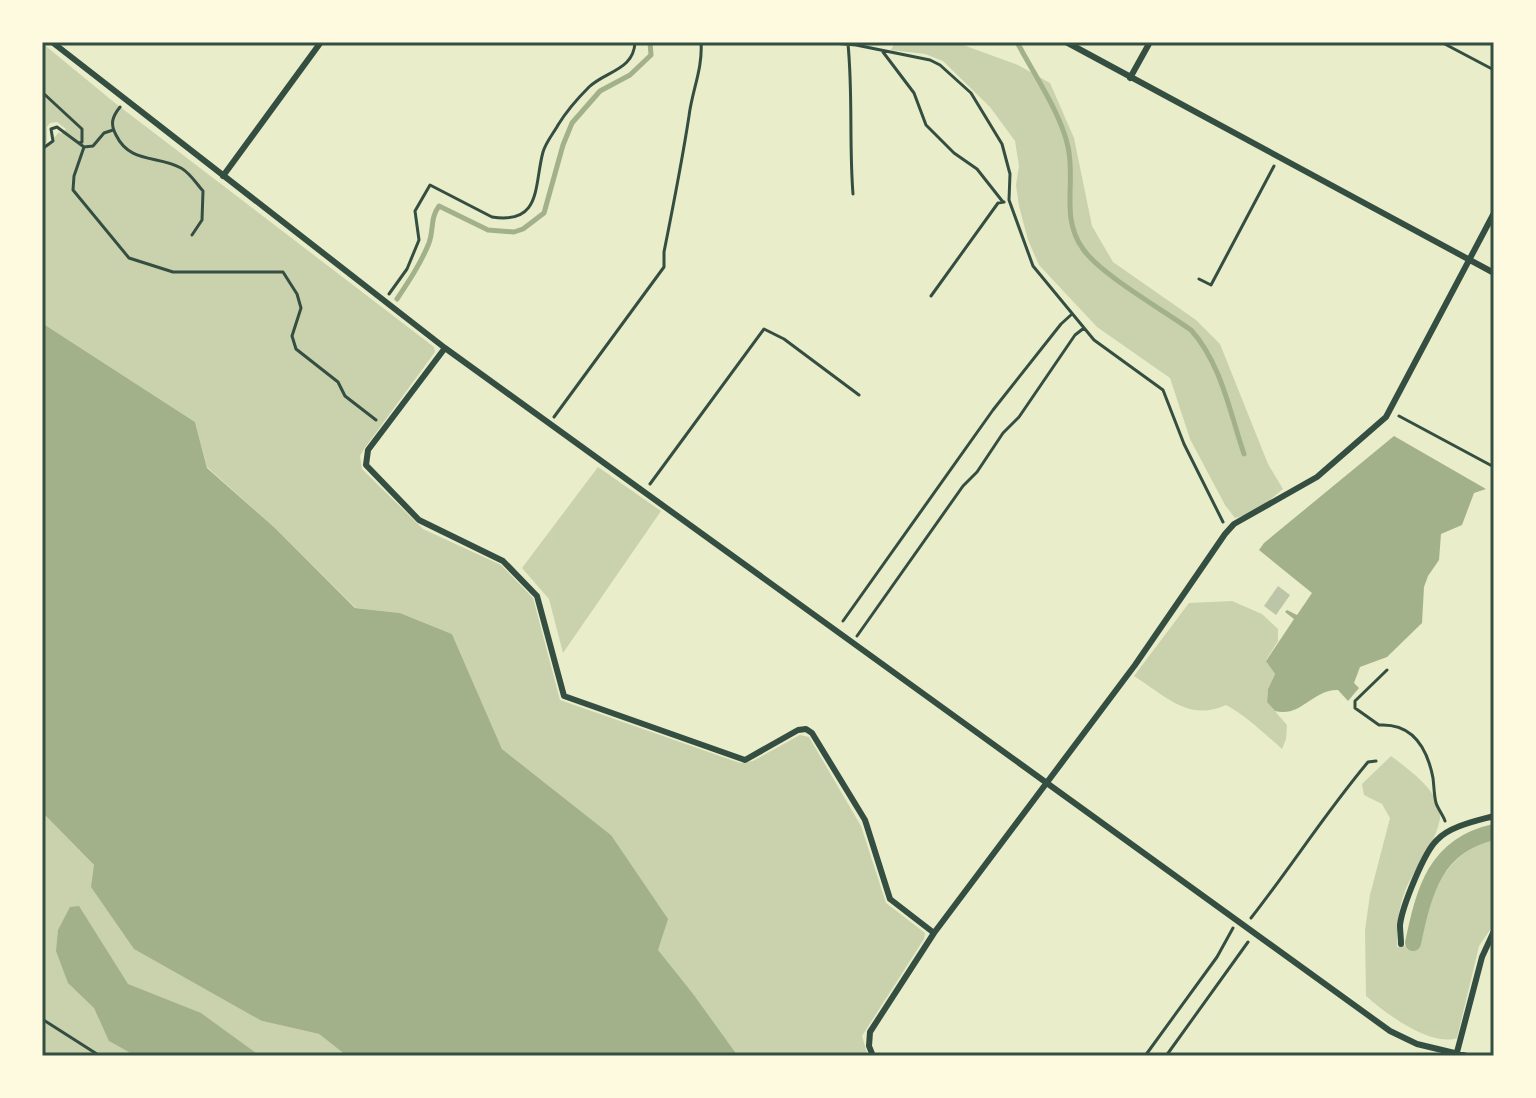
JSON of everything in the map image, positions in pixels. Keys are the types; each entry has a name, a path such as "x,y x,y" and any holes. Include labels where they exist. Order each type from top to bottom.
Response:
{"street":[{"path":"52,42 445,348 1390,1031 1417,1044 1467,1056"},
{"path":"223,176 321,42"},
{"path":"1066,42 1494,273"},
{"path":"1130,78 1150,42"},
{"path":"873,1056 869,1046 870,1032 934,933 1135,665 1228,531 1264,506 1317,477 1373,430 1389,411 1494,213"},
{"path":"445,348 368,450 366,465 419,520 503,561 537,596 564,696 745,760 798,730 806,729 812,733 865,820 890,899 934,933"},
{"path":"1401,944 1400,924 1413,883 1437,839 1494,816"},
{"path":"1457,1055 1482,957 1494,931"}],"path":[{"path":"384,301 414,255 420,231 415,211 430,185 492,217 504,219 521,215 534,201 545,146 562,119 591,84 627,63 635,42"},
{"path":"550,424 664,267 664,252 686,145 689,114 701,65 701,42"},
{"path":"822,42 930,60 971,93 1007,157 1009,200 1033,266 1094,340 1163,390 1184,444 1228,531"},
{"path":"1441,42 1494,70"},
{"path":"848,44 853,114 850,148 853,194"},
{"path":"883,52 914,93 926,125 954,153 977,169 1003,202"},
{"path":"42,92 82,129 82,142 79,143"},
{"path":"124,100 113,117 113,130 127,151 140,159 183,169 203,191 202,220 192,235"},
{"path":"42,149 53,141 51,129 54,127 84,147 93,146 104,133 113,130"},
{"path":"84,147 74,176 73,190 129,258 173,272 283,272 297,294 301,308 292,336 296,349 338,382 345,396 385,427"},
{"path":"1199,279 1211,285 1278,157"},
{"path":"931,296 998,203 1009,200"},
{"path":"836,630 993,410 1072,314"},
{"path":"852,642 963,486 1019,417 1075,335 1084,328"},
{"path":"644,492 764,329 784,339 859,395"},
{"path":"1389,411 1494,467"},
{"path":"1387,670 1355,701 1355,708 1379,725 1390,723 1416,737 1432,773 1436,803 1450,832"},
{"path":"1245,926 1339,796 1368,762 1376,761"},
{"path":"1145,1056 1217,957 1237,921"},
{"path":"1166,1056 1254,933"},
{"path":"42,1019 100,1056"}],"shaded area":[{"path":"895,42 955,42 1018,65 1050,83 1074,138 1092,226 1113,262 1196,320 1220,344 1268,464 1283,489 1255,512 1235,518 1225,505 1190,439 1170,378 1097,327 1039,265 1019,206 1016,185 1019,166 1015,141 990,107 943,61 925,54 891,50"},
{"path":"42,43 115,103 434,347 435,352 364,449 360,456 362,469 423,529 501,565 533,598 560,700 740,763 753,761 800,735 809,737 861,826 886,903 925,933 862,1036 868,1056 738,1056 657,950 611,835 502,749 452,634 400,613 356,608 275,528 207,467 195,422 42,323 42,152 59,132 61,134 66,129 57,122 50,123 47,143 42,144"},
{"path":"42,323 195,422 207,468 275,528 355,608 400,613 452,634 502,749 611,835 668,919 658,950 738,1056 347,1056 319,1034 262,1021 134,949 91,887 94,865 42,812"},
{"path":"1394,436 1486,489 1474,493 1462,525 1441,534 1439,560 1424,587 1422,623 1387,657 1360,667 1354,683 1359,688 1348,701 1338,690 1329,691 1292,711 1275,711 1267,702 1268,689 1275,674 1266,661 1294,619 1285,612 1287,610 1297,615 1312,593 1259,550"},
{"path":"598,467 661,511 563,653 549,599 522,568"},
{"path":"1232,601 1262,614 1278,629 1278,641 1266,660 1275,674 1268,689 1267,702 1287,725 1282,749 1226,705 1212,709 1189,709 1134,676 1189,603"},
{"path":"1391,756 1428,788 1440,812 1437,830 1403,898 1398,919 1397,947 1417,944 1427,910 1450,867 1462,855 1494,838 1494,924 1479,946 1457,1038 1434,1038 1408,1027 1366,996 1365,930 1370,895 1390,818 1382,804 1364,795 1362,784"},
{"path":"42,812 94,865 262,1021 319,1034 347,1056 42,1056"},
{"path":"79,906 128,984 201,1013 260,1056 136,1056 109,1041 94,1008 68,983 56,951 58,930 70,907"}],"building":[{"path":"1278,586 1290,595 1276,615 1264,606"}],"waterway":[{"path":"397,299 426,250 439,206 488,230 514,232 544,213 572,123 600,91 630,75 651,55 650,42"},
{"path":"1017,42 1053,107 1068,147 1070,212 1076,237 1091,259 1103,269 1191,330 1210,358 1224,389 1244,454"},
{"path":"1413,943 1428,888 1445,859 1474,838 1494,832"}]}
